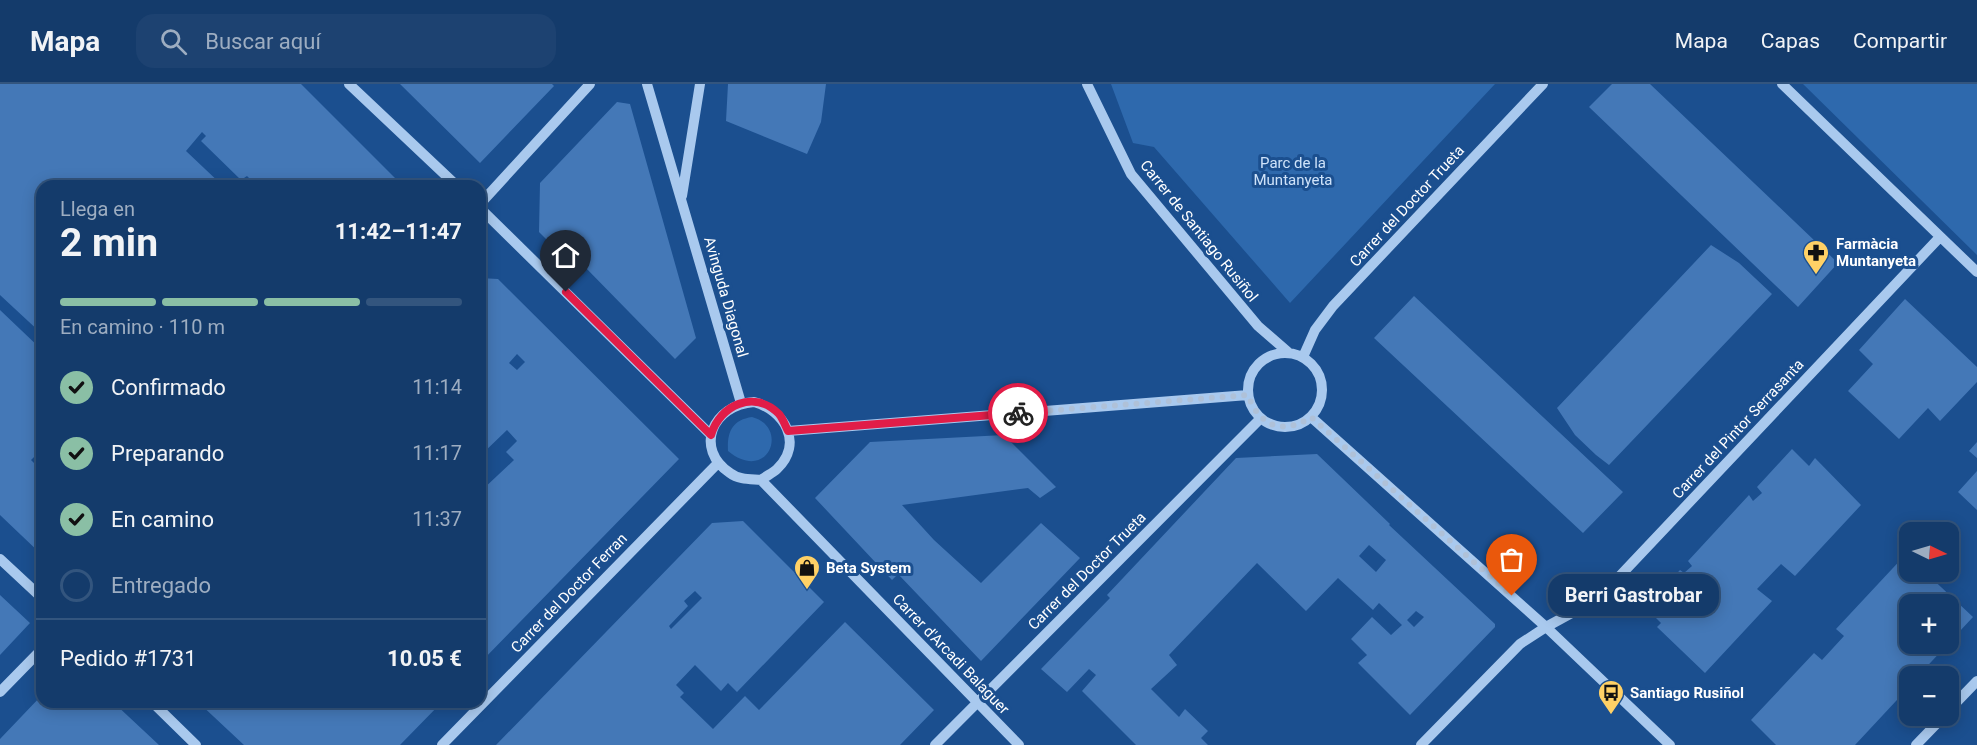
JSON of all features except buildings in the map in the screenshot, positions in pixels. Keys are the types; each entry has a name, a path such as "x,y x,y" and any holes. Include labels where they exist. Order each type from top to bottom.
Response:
{"street":[{"path":"349,84 451,180"},
{"path":"486,199 590,84"},
{"name":"Avinguda Diagonal","path":"647,84 741,403"},
{"name":"Avinguda Diagonal","path":"681,200 700,84"},
{"name":"Carrer de Santiago Rusiñol","path":"1087,84 1131,174 1258,326 1288,352"},
{"name":"Carrer del Doctor Trueta","path":"1303,357 1315,330 1333,306 1543,84"},
{"path":"1782,84 1977,272"},
{"path":"486,212 711,435"},
{"name":"Carrer del Pintor Serrasanta","path":"1421,745 1520,644 1599,598 1940,237"},
{"path":"1288,352 1303,357 1314,366 1322,381 1320,402 1311,417 1302,423 1290,427 1276,426 1261,418 1252,408 1248,395 1249,380 1260,362 1275,354 1288,352"},
{"path":"788,431 1248,395"},
{"path":"754,402 767,405 778,413 788,431 787,453 778,468 761,480 743,479 730,474 718,463 712,448 711,435 714,424 722,413 741,403 754,402"},
{"path":"1311,417 1546,627 1670,745"},
{"name":"Carrer del Doctor Trueta","path":"934,745 1261,418"},
{"name":"Carrer del Doctor Ferran","path":"486,700 718,463"},
{"name":"Carrer d'Arcadi Balaguer","path":"761,480 1019,745"},
{"path":"0,559 36,592"},
{"path":"0,692 36,655"},
{"path":"1959,700 1977,681"},
{"path":"158,708 196,745"},
{"name":"Carrer del Doctor Ferran","path":"442,745 478,708"},
{"path":"1916,745 1934,726"}],"green space":[{"name":"Parc de la Muntanyeta","path":"1111,84 1495,84 1290,303 1154,147 1133,143"},
{"path":"1803,84 1977,84 1977,255"},
{"path":"752,417 764,423 770,431 772,441 763,457 754,461 742,459 728,451 732,428 740,421"}],"way so far":[{"path":"1018,413 1248,395 1252,408 1261,418 1276,426 1290,427 1311,417 1512,596"}],"place":[{"name":"Farmàcia Muntanyeta","path":"1816,276"},
{"name":"Beta System","path":"807,591"},
{"name":"Berri Gastrobar","path":"1512,596"},
{"name":"Santiago Rusiñol","path":"1611,716"}],"route":[{"path":"566,292 711,435 714,424 722,413 741,403 754,402 767,405 778,413 788,431 1018,413"}]}
